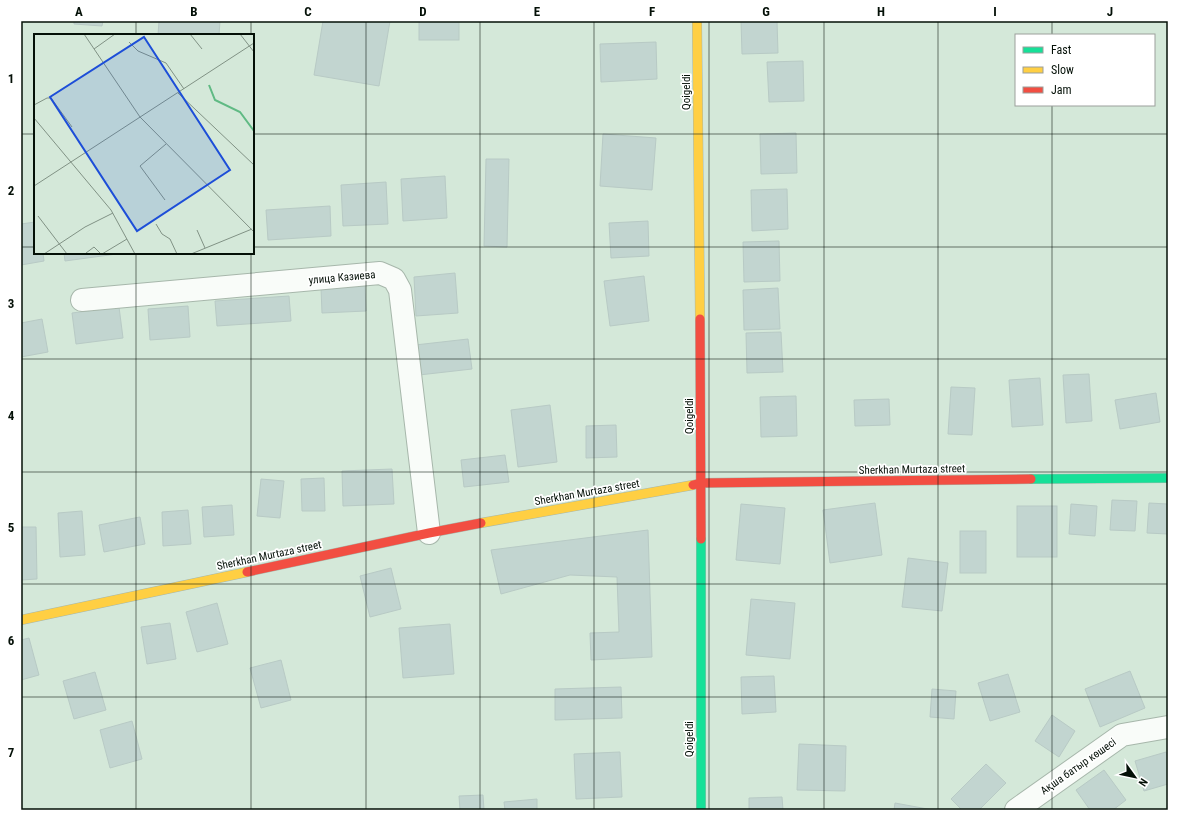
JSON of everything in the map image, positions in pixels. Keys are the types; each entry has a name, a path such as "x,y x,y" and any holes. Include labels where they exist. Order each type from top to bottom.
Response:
{"street":[{"name":"Qoigeldi","path":"697,21 701,483 701,810"},
{"name":"улица Казиева","path":"82,300 380,273 394,279 400,290 429,533"},
{"name":"Sherkhan Murtaza street","path":"21,620 429,533 701,483 1168,478"},
{"name":"Ақша батыр көшесі","path":"1016,810 1122,735 1168,728"}],"building":[{"path":"74,21 103,21 102,26 74,24"},
{"path":"159,21 220,21 219,34 158,34"},
{"path":"323,21 390,21 379,86 314,75"},
{"path":"419,21 459,21 459,40 419,40"},
{"path":"741,21 777,21 778,53 742,54"},
{"path":"656,42 657,79 601,82 600,44"},
{"path":"803,61 804,101 769,102 767,62"},
{"path":"796,133 797,173 761,174 760,134"},
{"path":"603,134 656,138 652,190 600,186"},
{"path":"486,159 509,159 507,247 484,246"},
{"path":"445,176 447,218 403,221 401,179"},
{"path":"386,182 388,224 343,226 341,185"},
{"path":"787,189 788,229 752,231 751,190"},
{"path":"330,206 331,236 268,240 266,210"},
{"path":"648,221 649,256 611,258 609,223"},
{"path":"34,222 34,254 43,254 44,261 21,265 21,224"},
{"path":"779,241 780,281 744,282 743,242"},
{"path":"64,254 117,254 65,261"},
{"path":"455,273 458,313 416,316 414,277"},
{"path":"644,276 649,321 610,326 604,281"},
{"path":"365,286 366,311 322,313 321,288"},
{"path":"778,288 780,329 744,330 743,290"},
{"path":"289,296 291,321 217,326 215,301"},
{"path":"188,306 190,337 150,340 148,309"},
{"path":"119,307 123,338 76,344 72,313"},
{"path":"42,319 48,352 21,357 21,323"},
{"path":"781,332 783,372 747,373 746,333"},
{"path":"468,339 472,369 419,375 415,345"},
{"path":"1089,374 1092,421 1066,423 1063,375"},
{"path":"1040,378 1043,425 1012,427 1009,380"},
{"path":"951,387 975,388 972,435 948,434"},
{"path":"1156,393 1160,422 1120,429 1115,400"},
{"path":"796,396 797,436 761,437 760,397"},
{"path":"889,399 890,425 855,426 854,400"},
{"path":"550,405 557,462 518,467 511,410"},
{"path":"616,425 617,457 586,458 586,426"},
{"path":"505,455 509,482 464,487 461,460"},
{"path":"392,469 394,504 343,506 342,471"},
{"path":"324,478 325,511 302,511 301,479"},
{"path":"261,479 284,481 280,518 257,516"},
{"path":"1112,500 1137,501 1135,531 1110,530"},
{"path":"875,503 882,555 830,563 823,510"},
{"path":"1149,503 1168,504 1168,534 1147,533"},
{"path":"741,504 785,508 780,564 736,560"},
{"path":"1071,504 1097,506 1095,536 1069,534"},
{"path":"232,505 234,535 204,537 202,507"},
{"path":"1017,506 1057,506 1057,557 1017,557"},
{"path":"188,510 191,544 163,546 162,512"},
{"path":"82,511 85,555 60,557 58,513"},
{"path":"140,517 145,544 104,552 99,525"},
{"path":"21,527 36,527 37,579 21,580"},
{"path":"648,530 652,657 591,660 590,633 619,632 617,577 570,575 501,594 491,550"},
{"path":"960,531 986,531 986,573 960,573"},
{"path":"908,558 948,563 942,611 902,607"},
{"path":"391,568 401,609 370,617 360,576"},
{"path":"751,599 795,603 790,659 746,655"},
{"path":"217,603 228,644 197,652 186,612"},
{"path":"170,623 176,659 147,664 141,627"},
{"path":"450,624 454,674 403,678 399,628"},
{"path":"29,638 39,675 21,680 21,640"},
{"path":"281,660 291,700 261,708 250,668"},
{"path":"1130,671 1145,708 1100,727 1085,689"},
{"path":"95,672 106,710 74,719 63,681"},
{"path":"1008,674 1020,712 990,721 978,683"},
{"path":"774,676 776,712 742,714 741,677"},
{"path":"621,687 622,718 555,720 555,689"},
{"path":"932,689 956,691 954,719 930,717"},
{"path":"1052,715 1075,731 1059,757 1035,741"},
{"path":"132,721 142,759 110,768 100,730"},
{"path":"799,744 846,746 845,791 797,790"},
{"path":"620,752 622,797 576,799 574,754"},
{"path":"1166,752 1168,758 1168,784 1144,791 1135,761"},
{"path":"986,764 1006,783 979,810 962,810 951,799"},
{"path":"1104,770 1126,800 1113,810 1090,810 1076,790"},
{"path":"483,795 484,810 460,810 459,796"},
{"path":"782,797 783,810 749,810 749,798"},
{"path":"537,799 537,810 505,810 504,802"},
{"path":"895,803 933,810 894,810"}],"traffic: fast":[{"path":"1031,479 1168,478"},
{"path":"701,539 701,810"}],"traffic: slow":[{"path":"697,21 700,319"},
{"path":"481,523 693,485"},
{"path":"21,620 247,572"}],"traffic: jam":[{"path":"700,319 701,539"},
{"path":"693,485 701,483 1031,479"},
{"path":"247,572 481,523"}]}
